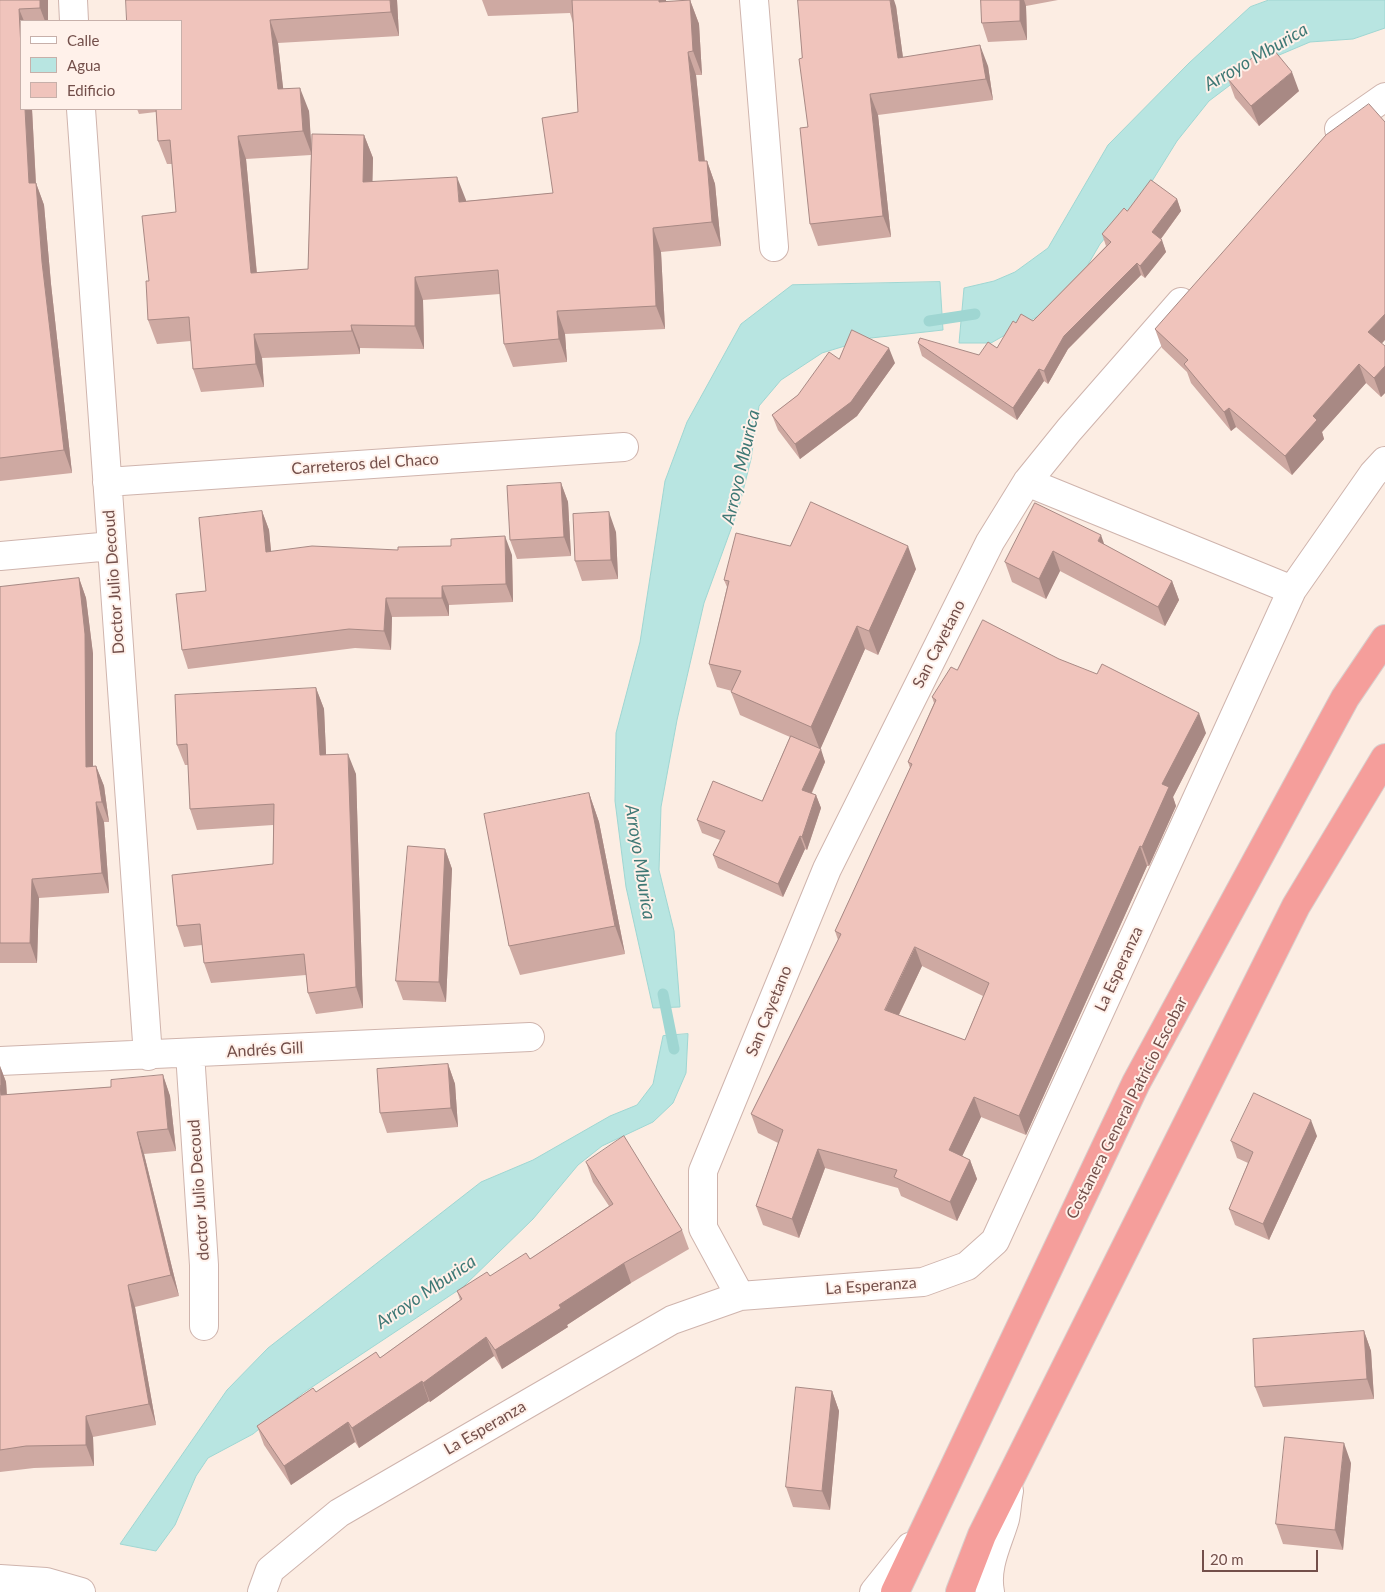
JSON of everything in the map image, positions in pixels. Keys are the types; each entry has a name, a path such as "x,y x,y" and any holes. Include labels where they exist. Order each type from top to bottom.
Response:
{"highway":[{"name":"Costanera General Patricio Escobar","path":"895,1592 1136,1083 1345,698 1385,639"},
{"path":"960,1592 982,1535 1296,906 1385,758"}],"street":[{"path":"73,0 74,20"},
{"path":"754,0 774,246"},
{"path":"1322,142 1385,97"},
{"name":"Doctor Julio Decoud","path":"81,110 148,1056"},
{"name":"San Cayetano","path":"740,1296 703,1228 703,1170 827,868 990,542 1027,482 1069,430 1199,282"},
{"name":"Carreteros del Chaco","path":"107,482 624,446"},
{"name":"La Esperanza","path":"262,1592 270,1570 339,1513 672,1320 740,1296 923,1282 967,1266 995,1241 1292,590 1373,474 1385,461"},
{"path":"1027,482 1292,590"},
{"path":"0,556 112,546"},
{"name":"Andrés Gill","path":"0,1061 148,1056 530,1037"},
{"name":"doctor Julio Decoud","path":"190,1053 204,1265 204,1326"},
{"path":"990,1592 988,1581 996,1540 1005,1519 1011,1477"},
{"path":"874,1592 925,1528"},
{"path":"0,1579 46,1582 81,1592"}],"water":[{"path":"1269,0 1385,0 1385,28 1353,39 1310,42 1258,64 1209,101 1177,141 1149,186 1100,244 1086,268 1040,315 991,343 959,343 964,288 994,281 1015,272 1048,248 1108,145 1189,63 1250,7"},
{"path":"940,282 943,330 871,338 822,353 781,380 759,406 751,459 739,507 704,603 677,720 661,807 659,870 674,931 680,1007 653,1008 626,887 615,801 616,733 640,642 665,481 687,422 741,324 792,285"},
{"path":"688,1034 686,1073 673,1103 653,1122 602,1146 578,1165 533,1219 463,1287 303,1393 253,1434 208,1458 196,1476 175,1525 156,1551 120,1544 227,1390 268,1348 481,1182 533,1160 610,1116 637,1105 653,1084 663,1036"}],"building":[{"path":"0,0 40,0 40,8 19,9 20,110 25,110 29,183 36,183 42,262 64,450 0,458"},
{"path":"126,0 390,0 391,12 270,20 278,89 300,88 303,131 238,136 251,273 308,269 312,134 364,135 363,182 457,177 459,202 553,193 542,118 578,112 572,0 659,0 659,2 690,0 693,51 688,52 699,161 707,161 712,222 653,228 656,306 557,311 559,339 504,344 498,270 415,277 415,326 351,325 352,331 254,334 256,364 193,369 189,317 148,320 146,281 149,281 142,216 176,212 170,140 158,141 156,110 182,110 182,20 127,20"},
{"path":"798,0 890,0 898,58 980,45 986,79 870,94 883,216 810,224 800,128 808,127 799,59 802,58"},
{"path":"981,0 1020,0 1020,21 982,23"},
{"path":"1269,44 1292,72 1251,106 1228,79"},
{"path":"1369,104 1385,122 1385,314 1368,332 1385,346 1385,366 1374,378 1359,364 1313,416 1317,420 1285,456 1229,408 1224,412 1184,364 1188,360 1155,329 1326,135"},
{"path":"1151,180 1177,199 1152,232 1162,240 1140,266 1137,263 1064,336 1044,371 1039,369 1013,408 918,343 920,338 979,355 988,342 997,348 1013,321 1016,323 1021,314 1033,321 1111,242 1102,234 1124,208 1127,211"},
{"path":"852,330 889,348 851,402 795,444 772,415 798,395 829,352 839,359"},
{"path":"561,483 564,537 510,540 507,486"},
{"path":"811,502 908,546 869,631 857,626 811,727 731,692 741,671 709,664 729,581 724,580 736,533 790,546"},
{"path":"1035,503 1101,535 1098,541 1172,581 1158,607 1053,551 1039,579 1005,562"},
{"path":"262,511 266,552 312,546 398,550 398,547 451,546 451,539 505,536 506,584 442,586 442,598 386,598 384,631 349,629 182,650 176,594 206,591 199,518"},
{"path":"609,512 611,560 575,561 573,514"},
{"path":"79,578 85,634 86,767 96,766 102,802 96,802 102,873 32,879 30,943 0,943 0,587"},
{"path":"983,620 1059,659 1097,674 1102,664 1199,713 1162,784 1169,787 1142,847 1140,846 1019,1116 974,1097 949,1150 970,1160 950,1202 894,1177 897,1170 818,1149 792,1219 756,1206 783,1130 751,1114 841,934 835,931 912,764 908,762 936,700 932,697 951,667 957,670","holes":["915,947 989,983 965,1040 885,1010"]},
{"path":"316,688 320,755 348,754 356,987 308,993 304,954 204,963 200,924 177,926 172,875 273,864 274,804 190,809 187,744 177,745 175,695"},
{"path":"791,736 821,749 802,790 816,795 802,837 800,836 778,884 713,855 725,831 697,820 713,781 762,801"},
{"path":"589,793 615,926 509,946 484,814"},
{"path":"408,846 445,849 439,982 396,981"},
{"path":"448,1064 451,1108 380,1113 377,1069"},
{"path":"163,1075 168,1129 137,1132 171,1275 128,1285 149,1404 86,1416 86,1445 26,1446 0,1450 0,1085 1,1095 111,1087 111,1080"},
{"path":"1254,1093 1311,1120 1263,1224 1229,1209 1253,1152 1231,1141"},
{"path":"624,1136 682,1230 624,1263 559,1305 561,1308 495,1350 486,1337 423,1383 422,1381 352,1428 348,1422 284,1466 257,1426 313,1388 316,1392 376,1352 380,1358 462,1299 457,1291 487,1272 490,1276 526,1253 530,1259 613,1204 586,1162"},
{"path":"1364,1331 1367,1379 1255,1387 1253,1339"},
{"path":"796,1387 832,1391 822,1491 786,1487"},
{"path":"1285,1437 1344,1443 1335,1530 1276,1524"}],"waterway":[{"name":"Arroyo Mburica","path":"929,321 975,314"},
{"name":"Arroyo Mburica","path":"663,994 674,1049"}]}
